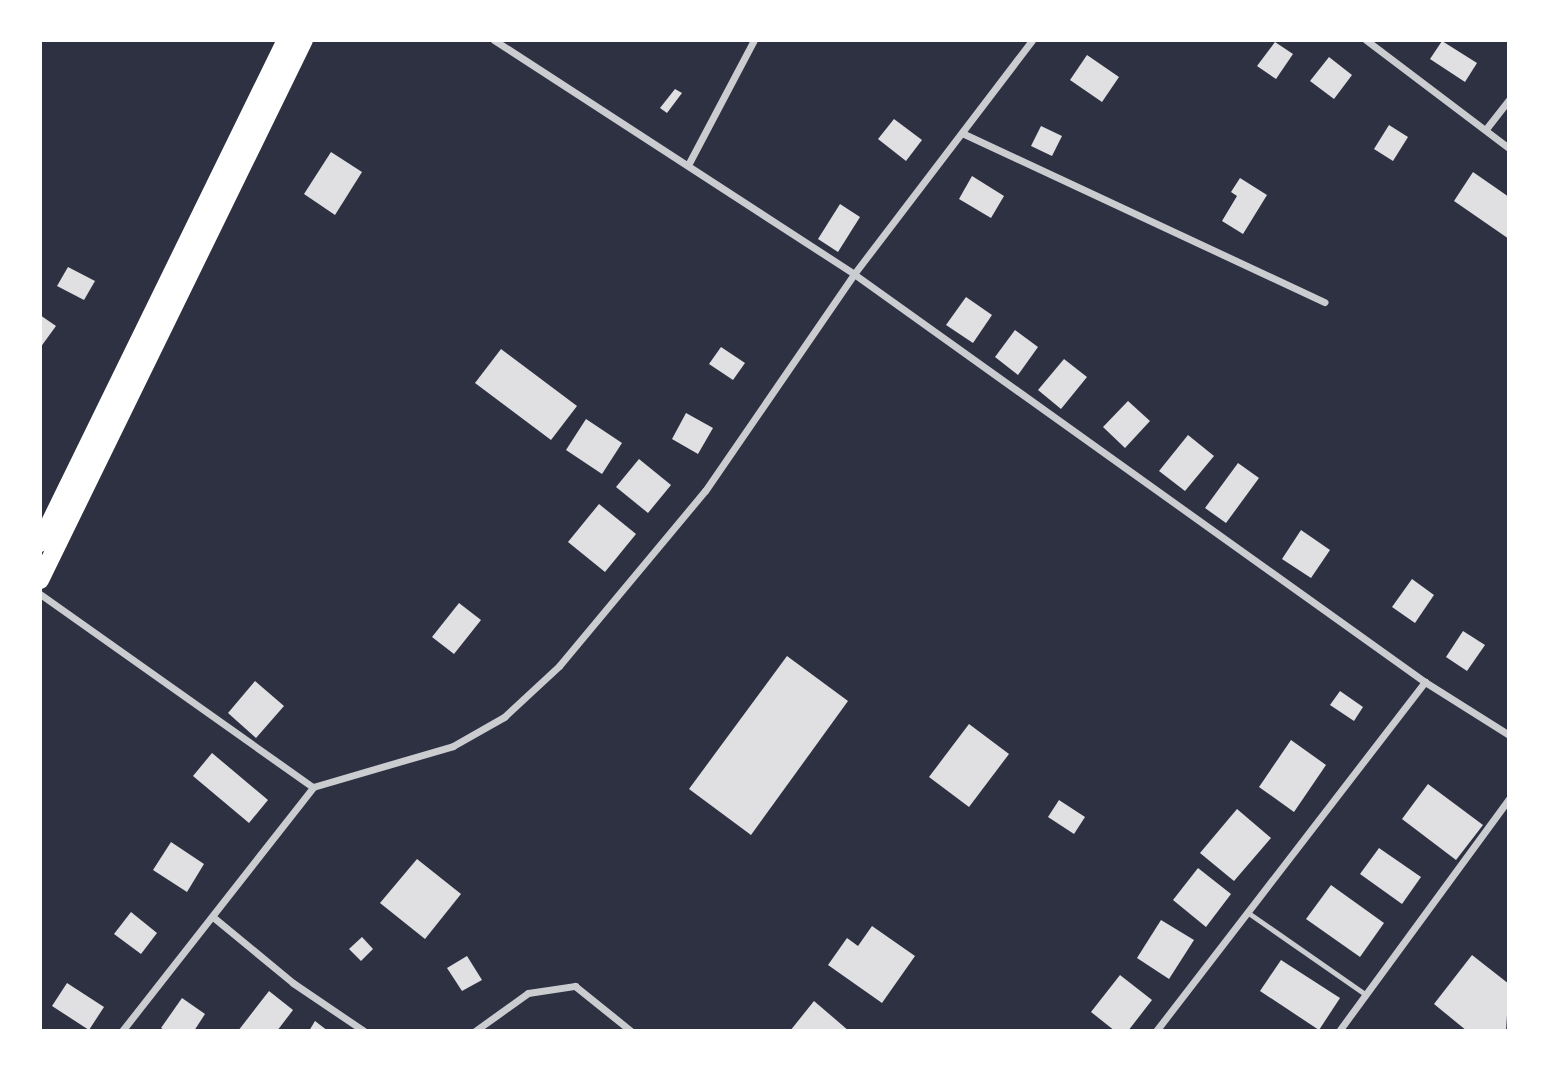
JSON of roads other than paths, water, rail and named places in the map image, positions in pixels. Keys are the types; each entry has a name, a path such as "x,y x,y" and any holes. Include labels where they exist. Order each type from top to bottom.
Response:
{"main road":[{"path":"40,543 286,40"},
{"path":"40,580 304,40"}],"street":[{"path":"494,40 854,274 1424,682 1509,735"},
{"path":"688,165 754,40"},
{"path":"122,1031 313,787 453,746 505,717 559,666 705,491 854,274 1032,40"},
{"path":"1366,40 1509,148"},
{"path":"1486,129 1509,100"},
{"path":"962,132 1324,302"},
{"path":"40,594 313,787"},
{"path":"1156,1031 1424,682"},
{"path":"1339,1031 1509,799"},
{"path":"213,917 293,983 364,1031"},
{"path":"475,1031 528,993 575,986 631,1031"}],"lane":[{"path":"1247,912 1365,994"}]}
